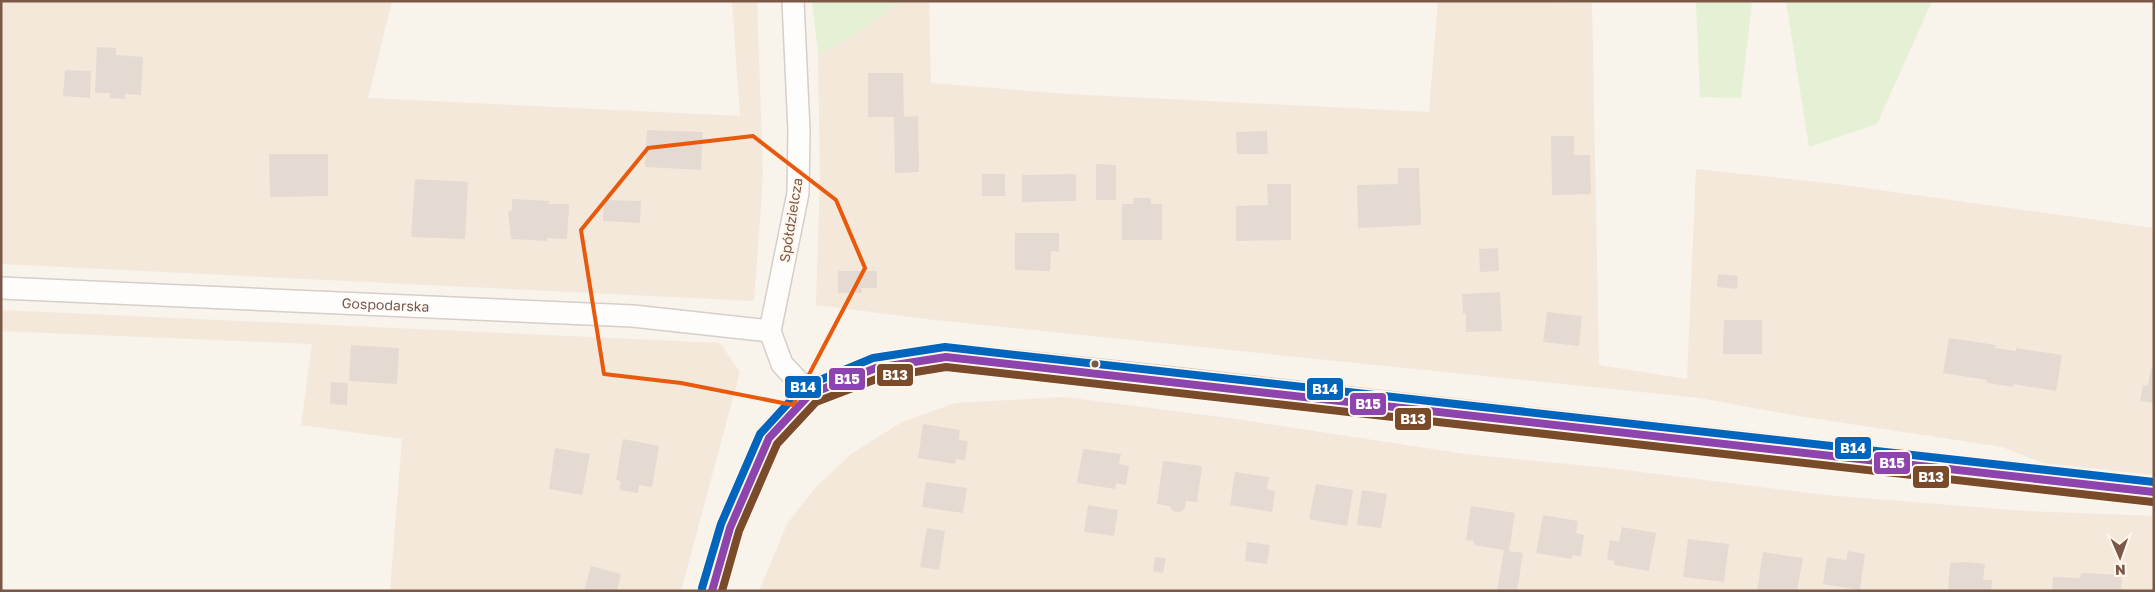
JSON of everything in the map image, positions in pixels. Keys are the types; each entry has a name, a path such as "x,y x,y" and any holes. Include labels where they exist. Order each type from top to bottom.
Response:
{"street":[{"name":"Spółdzielcza","path":"770,331 798,193 799,131 793,1"},
{"name":"Gospodarska","path":"1,288 633,316 770,331"},
{"path":"770,331 782,364 810,394"},
{"path":"712,591 730,528 769,438 810,394 876,368 946,357 1154,378 2154,492"}],"highlighted area":[{"path":"753,136 836,200 865,268 793,405 681,383 604,374 581,230 648,148"}],"shaded area":[{"path":"1,1 392,1 368,98 740,116 732,1 757,1 763,176 754,301 1,264"},
{"path":"902,1 929,1 931,83 1067,94 1429,112 1438,1 1592,3 1599,365 1687,379 1696,169 1836,184 2154,228 2154,475 2043,463 2002,447 1792,415 1700,398 935,320 816,305 820,177 818,54 853,36"},
{"path":"1,310 720,343 740,372 681,591 390,591 402,439 301,425 312,344 1,331"},
{"path":"1064,397 1230,418 1465,454 1609,468 1825,495 2025,511 2154,516 2154,591 759,591 787,524 815,488 851,454 902,422 955,403"}],"green space":[{"path":"812,1 902,1 853,36 818,54"},
{"path":"1696,1 1752,1 1741,98 1700,97"},
{"path":"1786,1 1932,1 1877,124 1809,147"}],"building":[{"path":"97,47 116,48 116,55 143,57 141,95 125,94 125,99 110,98 110,93 95,93"},
{"path":"65,70 91,71 90,98 63,96"},
{"path":"868,73 903,73 904,117 918,116 919,172 895,173 894,117 868,117"},
{"path":"647,130 703,132 701,170 645,167"},
{"path":"1267,131 1268,154 1237,154 1236,132"},
{"path":"1551,136 1574,136 1574,155 1590,155 1591,194 1552,195"},
{"path":"269,154 328,154 328,196 270,197"},
{"path":"1096,164 1116,165 1116,200 1096,200"},
{"path":"1398,168 1419,168 1421,225 1358,228 1357,185 1398,184"},
{"path":"982,174 1005,174 1005,196 982,196"},
{"path":"1076,174 1076,201 1022,202 1022,175"},
{"path":"415,179 468,182 465,239 411,237"},
{"path":"1267,184 1291,184 1291,240 1236,241 1236,206 1268,205"},
{"path":"1133,198 1151,198 1151,204 1162,204 1162,240 1122,240 1122,204 1133,204"},
{"path":"512,199 549,201 549,204 569,204 567,239 547,238 547,241 511,239 508,212 512,210"},
{"path":"604,200 641,201 640,223 603,221"},
{"path":"1015,233 1059,233 1059,252 1051,251 1050,271 1015,270"},
{"path":"1498,248 1499,271 1480,272 1479,249"},
{"path":"838,271 877,271 877,288 861,288 862,293 838,293"},
{"path":"1718,274 1738,276 1737,289 1717,287"},
{"path":"1500,292 1502,331 1466,332 1466,313 1463,314 1462,294"},
{"path":"1547,312 1582,316 1579,346 1543,342"},
{"path":"1724,320 1762,320 1762,354 1723,354"},
{"path":"1949,338 1996,345 1995,348 2016,351 2016,348 2062,355 2056,391 2013,384 2013,387 1987,383 1987,380 1943,373"},
{"path":"351,345 399,348 397,384 349,381"},
{"path":"2151,368 2154,368 2154,403 2140,401 2143,385 2148,386"},
{"path":"331,382 348,383 347,405 330,404"},
{"path":"923,424 960,430 959,440 968,441 965,460 956,459 955,464 918,458"},
{"path":"623,439 659,446 652,487 639,485 638,493 619,490 621,481 616,480"},
{"path":"555,448 590,454 582,495 549,489"},
{"path":"1083,449 1121,454 1119,464 1129,466 1126,485 1116,483 1115,489 1077,483"},
{"path":"1163,461 1202,466 1197,502 1186,501 1185,508 1180,512 1173,511 1169,506 1157,504"},
{"path":"1235,472 1269,477 1267,489 1275,491 1272,512 1230,505"},
{"path":"926,482 967,488 963,513 922,507"},
{"path":"1316,484 1353,490 1347,526 1309,519"},
{"path":"1362,490 1387,494 1381,528 1357,525"},
{"path":"1088,505 1118,510 1114,536 1084,532"},
{"path":"1471,506 1515,513 1509,551 1523,553 1517,591 1497,591 1504,550 1474,545 1474,541 1466,540"},
{"path":"1543,515 1578,521 1576,533 1584,535 1581,557 1572,555 1572,559 1536,553"},
{"path":"1622,527 1656,533 1649,571 1614,565 1615,561 1607,559 1610,540 1619,542"},
{"path":"927,528 945,531 939,570 920,567"},
{"path":"1688,539 1729,544 1724,582 1683,577"},
{"path":"1247,542 1270,545 1267,564 1245,561"},
{"path":"1848,551 1865,554 1860,590 1823,584 1827,557 1846,560"},
{"path":"1763,552 1803,558 1797,591 1757,591"},
{"path":"1155,557 1166,558 1163,573 1153,571"},
{"path":"1950,563 1985,564 1983,580 1992,580 1991,591 1948,591"},
{"path":"591,566 621,574 617,591 584,591"},
{"path":"2081,573 2122,575 2121,588 2124,591 2052,591 2053,577 2080,578"}],"transit line":[{"name":"B14","path":"702,588 721,524 760,434 803,387 873,358 945,347 2154,482"},
{"name":"B15","path":"712,591 730,528 769,438 810,394 876,368 946,357 2154,492"},
{"name":"B13","path":"722,591 739,531 777,444 816,402 879,378 946,367 2153,502"}]}
